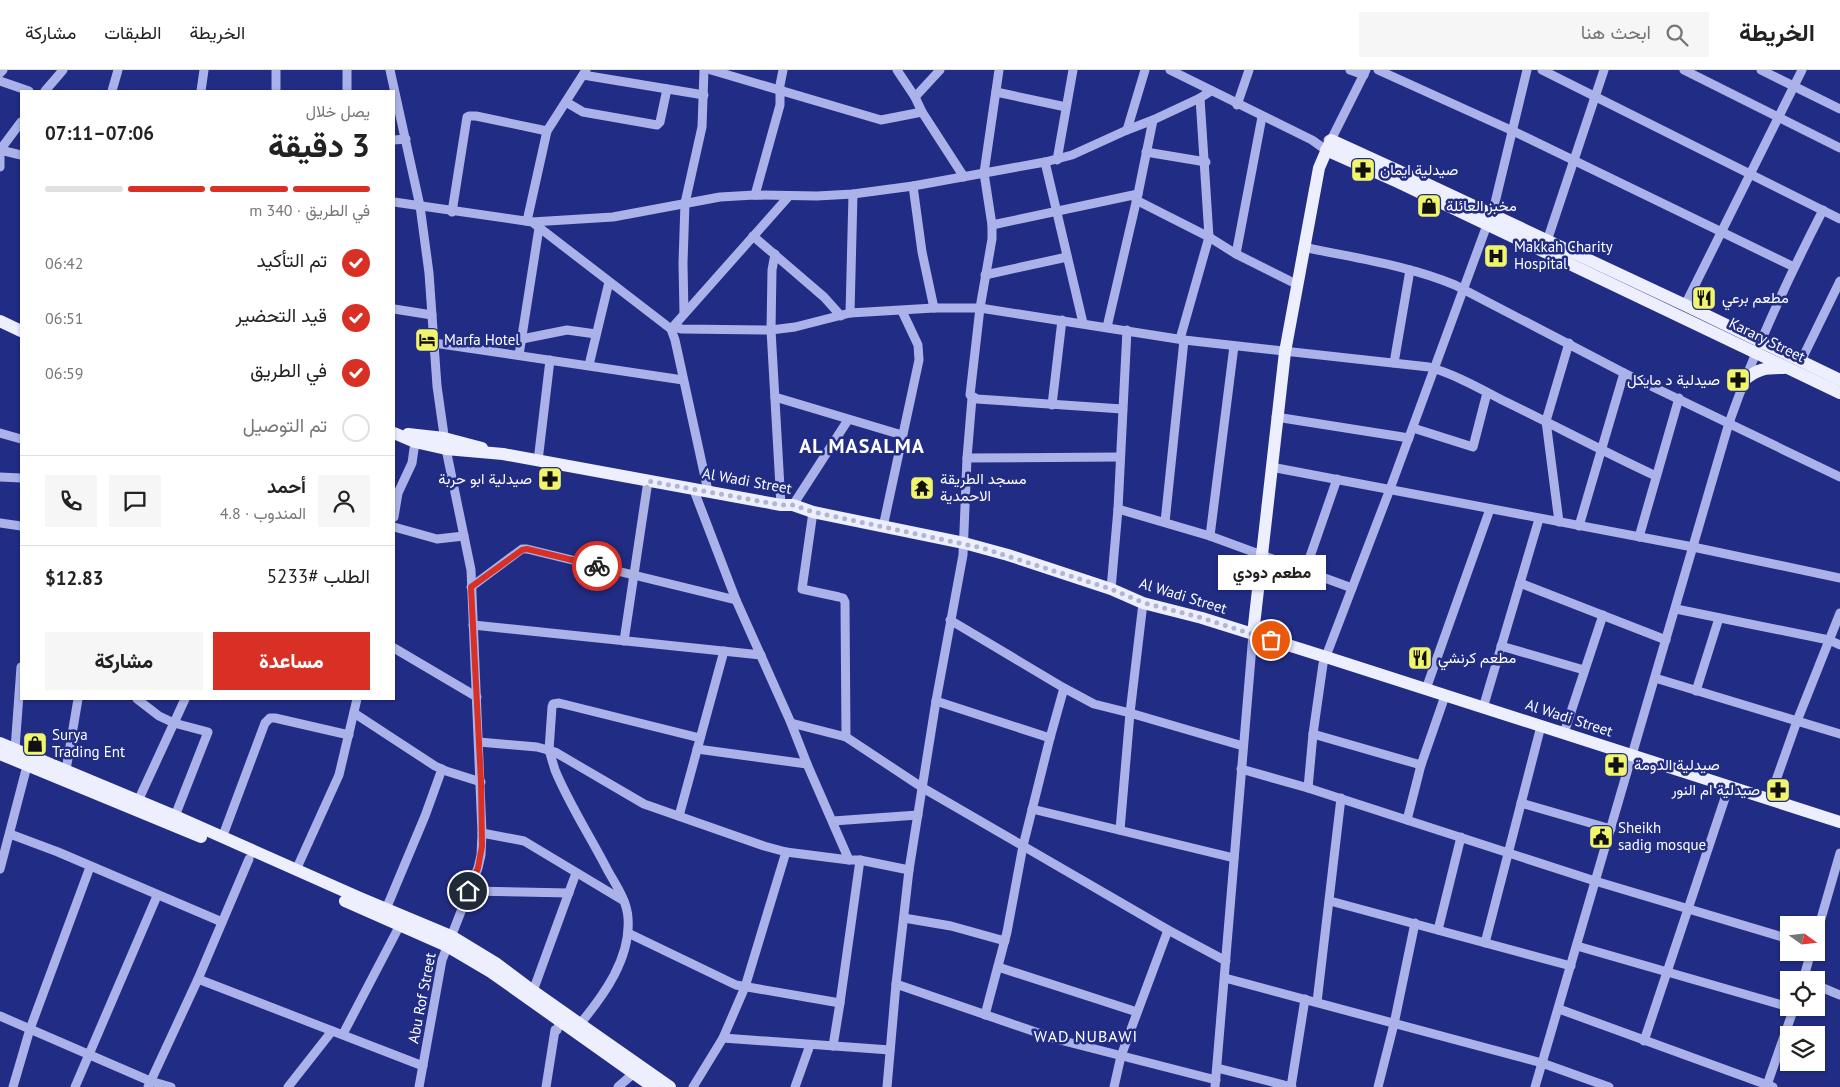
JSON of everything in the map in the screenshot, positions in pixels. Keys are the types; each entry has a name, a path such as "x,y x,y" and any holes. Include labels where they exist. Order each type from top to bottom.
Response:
{"main road":[{"name":"Karary Street","path":"1329,145 1757,347 1801,361 1840,380"},
{"path":"1253,634 1276,417 1285,352 1296,284 1319,168 1329,145"},
{"name":"Karary Street","path":"1489,220 1547,241 1685,305 1757,347 1788,368 1840,393"},
{"path":"0,321 20,330"},
{"path":"1744,381 1756,371 1762,369 1788,368"},
{"path":"395,433 445,443"},
{"path":"395,433 415,442 445,443"},
{"name":"Al Wadi Street","path":"445,443 787,505 964,543 1008,555 1111,589 1144,603 1253,634 1840,822"},
{"path":"0,743 175,816 296,870 400,925 449,941 491,972 561,1016 580,1024 670,1087"},
{"path":"0,754 171,824 249,859 371,908 386,909 497,964 653,1087"}],"street":[{"path":"46,90 63,70"},
{"path":"112,90 118,70"},
{"path":"201,90 204,70"},
{"path":"276,70 276,90"},
{"path":"347,70 347,90"},
{"name":"Abu Rof Street","path":"390,70 395,90"},
{"path":"684,314 685,203 702,127 704,70"},
{"path":"711,70 780,92 882,120 922,112"},
{"path":"755,195 780,105 783,70"},
{"path":"897,70 964,177"},
{"path":"915,96 940,70"},
{"path":"887,1087 896,984 910,870 936,701 963,555 966,458 972,398 970,392 980,308 992,239 992,225 984,172 999,70"},
{"path":"1057,160 1073,70"},
{"path":"1127,130 1145,70"},
{"path":"1170,70 1262,117 1312,140 1329,145 1365,73 1350,70"},
{"path":"1191,70 1191,80"},
{"path":"1237,105 1249,70"},
{"path":"1378,70 1513,131 1721,230 1794,267"},
{"path":"1308,788 1320,678 1326,657 1489,220 1527,70"},
{"path":"1542,70 1840,219"},
{"path":"1547,241 1575,162 1604,70"},
{"path":"1684,70 1840,148"},
{"path":"1761,70 1840,109"},
{"path":"1685,305 1802,70"},
{"path":"519,355 533,224 547,131 584,72 704,95"},
{"path":"1,73 27,90"},
{"path":"566,102 582,112 657,125 660,122 667,89"},
{"path":"395,202 533,224 613,217 720,196 853,194 913,186 1057,160 1153,120 1211,91"},
{"name":"Abu Rof Street","path":"395,92 420,206 432,315 437,386 445,443 471,570 481,782 481,855 439,971 419,1087"},
{"path":"996,92 1066,107"},
{"path":"1165,522 1182,339 1209,237 1206,162 1200,98"},
{"path":"452,212 467,117 476,116 547,131"},
{"path":"1236,254 1262,117"},
{"path":"1107,327 1153,120"},
{"path":"0,167 0,150 20,123"},
{"path":"395,140 406,139"},
{"path":"0,150 20,155"},
{"path":"1146,152 1206,162"},
{"path":"1045,162 1083,323"},
{"path":"913,186 922,252 934,308"},
{"path":"846,315 853,194"},
{"path":"672,328 789,196"},
{"path":"992,225 1137,197 1236,254 1296,284"},
{"path":"1535,1087 1572,966 1610,829 1633,756 1729,423 1757,347 1823,210"},
{"path":"533,224 672,328 771,330 795,327 846,315 934,308 980,308 1234,346 1434,369 1546,421 1656,476"},
{"path":"753,236 846,315"},
{"path":"1303,247 1410,270 1438,278 1624,372 1840,477"},
{"path":"774,254 771,330 775,397 787,505"},
{"path":"985,275 1067,257"},
{"path":"1394,363 1410,270"},
{"path":"1801,361 1840,281"},
{"path":"589,365 609,282"},
{"path":"395,309 432,315"},
{"path":"883,527 920,360 918,345 902,312"},
{"path":"1052,404 1062,320"},
{"path":"672,328 708,491"},
{"path":"522,339 567,330 596,334"},
{"path":"1111,589 1118,509 1122,409 1128,330"},
{"path":"434,343 683,380"},
{"path":"1559,522 1546,421 1569,343"},
{"path":"1210,536 1234,346"},
{"path":"538,461 550,360"},
{"path":"1579,526 1624,372"},
{"path":"1413,428 1473,447 1487,393"},
{"path":"775,397 902,435"},
{"path":"972,398 976,400 1122,409"},
{"path":"1640,537 1679,398"},
{"path":"1276,417 1409,438"},
{"path":"787,505 848,420"},
{"path":"0,433 20,439"},
{"path":"395,511 398,493 412,464 415,442"},
{"path":"966,458 1120,457"},
{"path":"1271,467 1640,537 1840,578"},
{"path":"0,477 20,478"},
{"path":"1305,571 1336,479"},
{"path":"624,641 648,481"},
{"path":"693,488 736,600 849,860"},
{"path":"1118,509 1210,536 1352,588"},
{"path":"1426,689 1490,510"},
{"path":"813,512 802,589 843,598 845,602 846,738"},
{"path":"1483,708 1539,519"},
{"path":"0,524 20,526"},
{"path":"395,527 437,539 464,536"},
{"path":"471,587 522,550 527,549 736,600"},
{"path":"1520,583 1666,640"},
{"path":"1120,830 1130,713 1144,603"},
{"path":"1676,609 1829,640 1840,645"},
{"path":"1769,800 1797,721 1840,614"},
{"path":"1564,733 1603,615"},
{"path":"1696,691 1719,618"},
{"path":"950,620 1094,704 1243,746"},
{"path":"473,625 761,655"},
{"path":"896,984 1056,1039 1215,1083 1253,634"},
{"path":"1501,646 1584,670"},
{"path":"395,649 477,697"},
{"path":"678,816 724,651"},
{"path":"1655,678 1840,734"},
{"path":"15,750 20,682"},
{"path":"985,1015 1005,941 1023,846 1064,688"},
{"path":"1407,820 1421,766 1445,696"},
{"path":"66,770 78,700"},
{"path":"138,700 174,724 208,732 175,816"},
{"path":"138,801 185,700"},
{"path":"296,870 342,767 357,700"},
{"path":"936,701 1050,738"},
{"path":"580,1024 601,999 617,970 628,933 628,916 624,901 557,775 549,750 552,708 556,703 700,738"},
{"path":"354,714 442,769 481,782"},
{"path":"222,838 265,723 270,718 349,735"},
{"path":"791,723 846,738 923,788 1168,930 1226,961"},
{"path":"1485,943 1541,726"},
{"path":"1313,734 1421,766"},
{"path":"479,742 537,747 549,750 638,802 764,846 786,852 860,860 910,870"},
{"path":"697,748 807,764"},
{"path":"0,869 27,766"},
{"path":"386,909 425,816 442,769"},
{"path":"1241,769 1341,798 1595,881 1688,907 1780,936"},
{"path":"1644,1041 1729,786"},
{"path":"1317,1002 1341,798"},
{"path":"1521,803 1610,829"},
{"path":"1032,809 1234,858"},
{"path":"832,821 918,815"},
{"path":"482,833 524,842 624,901"},
{"path":"10,834 222,922"},
{"path":"1438,930 1461,837"},
{"path":"693,1087 723,1038 745,987 786,852"},
{"path":"1822,916 1840,853"},
{"path":"149,1084 198,979 249,859"},
{"path":"833,1046 860,860"},
{"path":"13,1087 30,1029 90,867"},
{"path":"533,992 576,873"},
{"path":"468,891 569,893"},
{"path":"75,1087 157,896"},
{"path":"1330,901 1572,966"},
{"path":"904,918 951,926 1005,941"},
{"path":"1379,1087 1415,923"},
{"path":"343,1034 400,925"},
{"path":"1114,1087 1121,1056 1168,930"},
{"path":"628,933 730,982 745,987 840,1003"},
{"path":"1577,946 1780,1005"},
{"path":"998,967 1137,1012"},
{"path":"1225,978 1542,1063 1609,1087"},
{"path":"198,979 423,1066"},
{"path":"1825,989 1840,995"},
{"path":"1217,1068 1292,1087 1305,999"},
{"path":"1559,1009 1770,1086 1789,1016"},
{"path":"0,1016 149,1084 171,1087"},
{"path":"546,1087 555,1030 557,1030 561,1016"},
{"path":"288,1087 332,1031"},
{"path":"723,1038 890,1050"},
{"path":"795,1087 810,1045"},
{"path":"618,1087 634,1073"}],"way so far":[{"path":"597,566 633,575 648,481 781,505 793,505 813,512 964,543 1008,555 1111,589 1144,603 1202,618 1271,640"}],"place":[{"name":"صيدلية ايمان","path":"1363,170"},
{"name":"مخبز العائلة","path":"1429,206"},
{"name":"Makkah Charity Hospital","path":"1496,256"},
{"name":"مطعم برعي","path":"1704,298"},
{"name":"Marfa Hotel","path":"427,340"},
{"name":"صيدلية د مايكل","path":"1738,380"},
{"name":"صيدلية ابو حربة","path":"550,479"},
{"name":"مسجد الطريقة الاحمدية","path":"922,488"},
{"name":"مطعم دودي","path":"1271,640"},
{"name":"مطعم كرنشي","path":"1420,658"},
{"name":"Surya Trading Ent","path":"35,744"},
{"name":"صيدلية الدومة","path":"1616,765"},
{"name":"صيدلية ام النور","path":"1778,790"},
{"name":"Sheikh sadig mosque","path":"1601,837"}],"district":[{"name":"AL MASALMA","path":"862,446"},
{"name":"WAD NUBAWI","path":"1086,1036"}],"route":[{"path":"468,891 478,868 482,846 481,782 471,587 522,550 527,549 597,566"}]}
